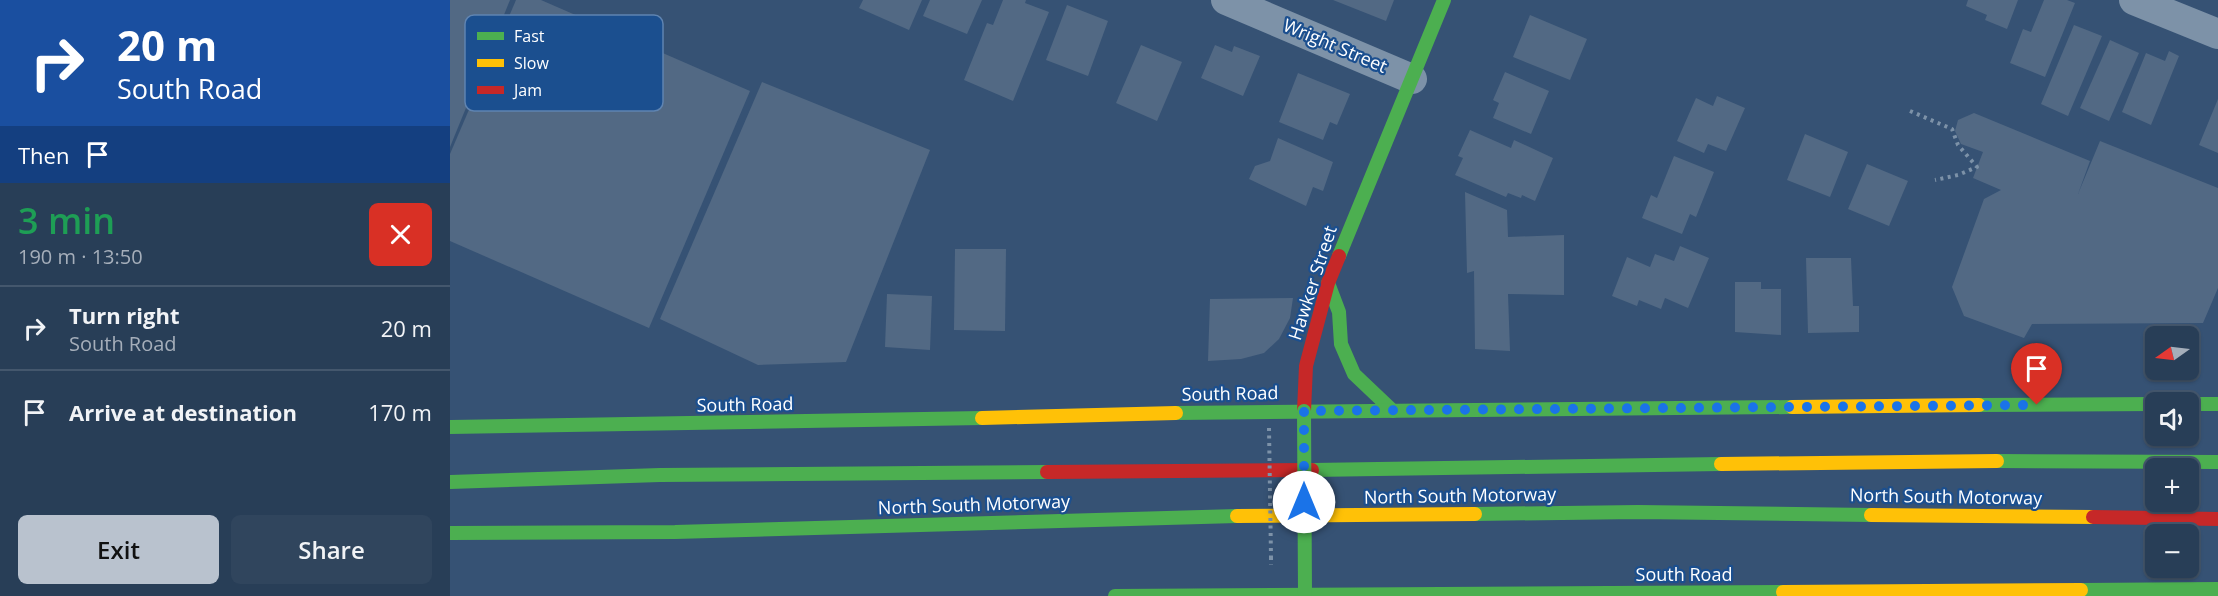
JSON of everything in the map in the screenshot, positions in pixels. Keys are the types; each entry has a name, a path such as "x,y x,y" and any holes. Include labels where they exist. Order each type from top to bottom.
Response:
{"main road":[{"name":"Hawker Street","path":"1305,594 1304,411 1306,366 1328,283 1444,0"},
{"path":"1328,283 1339,312 1341,344 1354,374 1393,411"},
{"path":"2199,404 2218,404"},
{"name":"South Road","path":"450,427 1304,411 2145,405"},
{"name":"North South Motorway","path":"450,482 660,475 1288,471 1887,461 2218,462"},
{"name":"North South Motorway","path":"450,533 675,532 1234,516 1615,513 2218,519"},
{"name":"South Road","path":"1115,596 1859,594 2218,589"}],"street":[{"name":"Wright Street","path":"1226,0 1412,79"},
{"path":"2134,0 2218,34"}],"path":[{"path":"1910,111 1952,129 1958,145 1977,167 1958,175 1935,180"},
{"path":"1269,428 1270,557"}],"building":[{"path":"450,0 510,0 504,15 465,15 465,110 450,147"},
{"path":"516,0 541,0 575,15 510,15"},
{"path":"863,0 922,0 909,30 859,8"},
{"path":"930,0 982,0 967,34 923,16"},
{"path":"1003,0 1026,0 1025,3 1049,12 1013,101 964,80 987,23 993,25"},
{"path":"1333,0 1394,0 1386,21"},
{"path":"1968,0 2018,0 2007,29 1985,20 1987,15 1966,6"},
{"path":"2044,0 2067,0 2075,3 2045,77 2010,63 2023,29 2031,32"},
{"path":"1067,5 1108,21 1088,76 1046,60"},
{"path":"1530,15 1587,39 1570,80 1513,57"},
{"path":"2074,25 2102,36 2068,116 2041,104"},
{"path":"2110,40 2139,53 2109,121 2080,108"},
{"path":"1141,45 1182,62 1157,121 1116,103"},
{"path":"1215,45 1232,52 1234,46 1260,56 1243,96 1201,78"},
{"path":"2169,51 2179,56 2151,125 2122,112 2146,53 2165,61"},
{"path":"663,53 750,91 649,328 450,241 450,154 468,111 663,111"},
{"path":"1505,72 1549,91 1531,134 1493,118 1499,103 1493,100"},
{"path":"1298,73 1350,94 1337,125 1330,122 1323,140 1279,122"},
{"path":"762,82 930,150 846,362 758,365 660,319"},
{"path":"1717,96 1745,108 1726,151 1708,144 1704,153 1677,141 1696,98 1713,106"},
{"path":"2218,99 2218,153 2199,145"},
{"path":"1974,113 2090,161 2078,194 2100,141 2218,188 2218,288 2203,323 2032,324 2024,338 1964,316 1952,287 1984,199 2001,190 1973,178 1983,152 1961,144 1955,131 1958,120"},
{"path":"1470,130 1511,148 1514,140 1553,158 1535,201 1522,195 1521,198 1508,193 1506,197 1455,175 1463,158 1458,156"},
{"path":"1805,134 1848,152 1830,197 1787,180"},
{"path":"1278,138 1333,162 1323,191 1313,187 1306,206 1249,179 1255,166 1270,161"},
{"path":"1674,156 1714,172 1696,217 1690,214 1682,234 1642,218 1651,195 1657,198"},
{"path":"1867,164 1908,181 1889,226 1848,209"},
{"path":"1465,192 1507,210 1508,237 1564,235 1564,295 1508,294 1510,351 1475,349 1474,271 1467,273"},
{"path":"1680,246 1709,258 1688,308 1665,298 1661,309 1639,300 1637,306 1612,296 1627,257 1650,267 1655,254 1674,261"},
{"path":"955,249 1006,249 1005,331 954,330"},
{"path":"1806,258 1851,258 1853,306 1859,306 1859,332 1808,333"},
{"path":"1735,282 1761,282 1761,289 1781,289 1781,335 1735,332"},
{"path":"887,294 932,296 930,350 885,347"},
{"path":"1293,298 1290,318 1279,339 1264,353 1241,359 1208,361 1210,299"}],"traffic: fast":[{"path":"1339,256 1444,0"},
{"path":"1328,283 1339,312 1341,344 1354,374 1393,411"},
{"path":"1979,405 2145,404"},
{"path":"2199,404 2218,404"},
{"path":"1176,413 1792,407"},
{"path":"1304,411 1305,594"},
{"path":"450,427 982,418"},
{"path":"1997,461 2218,462"},
{"path":"1312,470 1721,464"},
{"path":"450,482 660,475 1047,472"},
{"path":"1475,514 1638,512 1871,515"},
{"path":"450,533 675,532 1237,516"},
{"path":"2081,590 2218,589"},
{"path":"1115,596 1783,592"}],"traffic: slow":[{"path":"1792,407 1979,405"},
{"path":"982,418 1176,413"},
{"path":"1721,464 1997,461"},
{"path":"1237,516 1475,514"},
{"path":"1871,515 2093,517"},
{"path":"1783,592 2081,590"}],"traffic: jam":[{"path":"1304,411 1306,366 1328,283 1339,256"},
{"path":"1047,472 1312,470"},
{"path":"2093,517 2218,519"}],"route":[{"path":"1304,502 1304,411 2037,405"}]}
